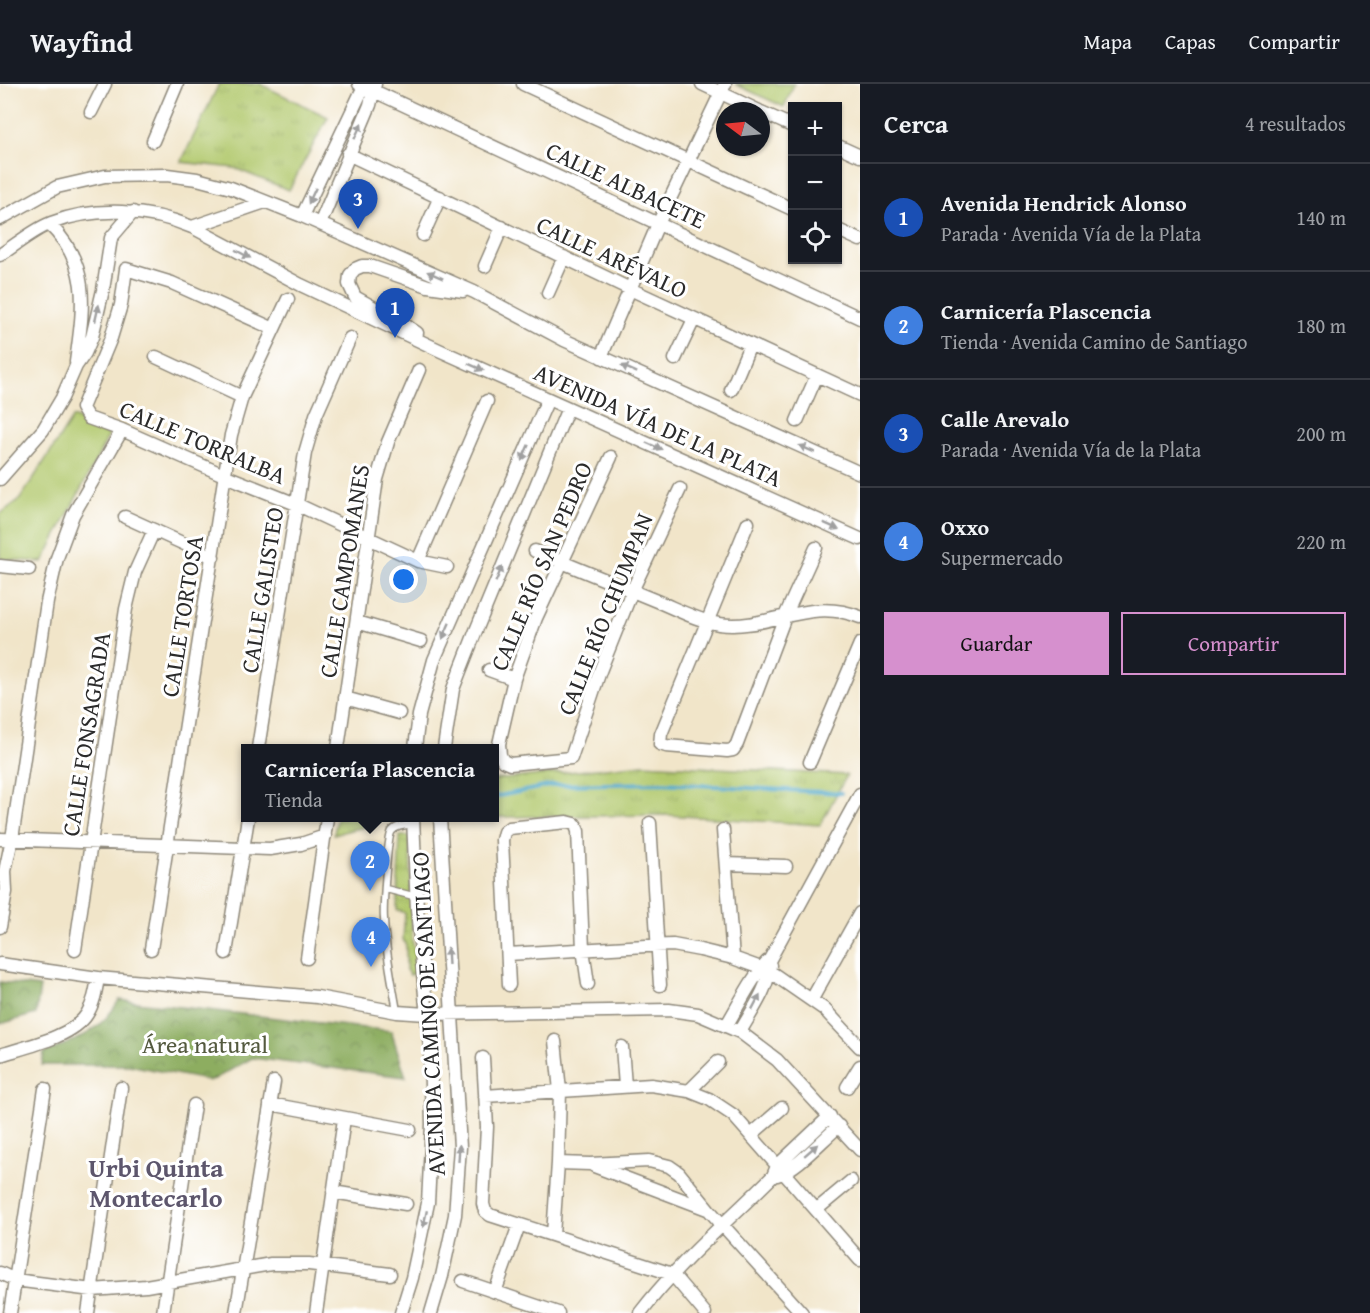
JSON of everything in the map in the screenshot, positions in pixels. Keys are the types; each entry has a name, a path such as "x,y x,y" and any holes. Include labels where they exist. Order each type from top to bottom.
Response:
{"street":[{"path":"91,112 105,84"},
{"path":"153,141 177,84"},
{"path":"523,84 788,207"},
{"path":"702,84 723,89 745,102"},
{"path":"320,224 370,105 368,86"},
{"path":"302,216 368,86"},
{"name":"CALLE ALBACETE","path":"368,86 860,318"},
{"path":"601,357 658,224 723,89"},
{"path":"770,116 788,124"},
{"path":"842,148 860,156"},
{"name":"CALLE ARÉVALO","path":"348,154 630,289 860,395"},
{"name":"AVENIDA VÍA DE LA PLATA","path":"0,219 57,187 105,176 167,174 231,188 302,216 474,292 564,340 860,473"},
{"path":"423,235 440,197"},
{"path":"192,227 264,202"},
{"path":"0,479 43,430 85,353 92,337 103,290 111,238 133,212"},
{"name":"AVENIDA VÍA DE LA PLATA","path":"0,255 49,224 71,217 133,212 154,214 192,227 301,285 439,350 860,539"},
{"path":"49,224 70,249 81,284 82,328 76,366"},
{"path":"485,266 502,227"},
{"path":"842,232 860,240"},
{"path":"548,293 564,257"},
{"name":"AVENIDA VÍA DE LA PLATA","path":"439,350 405,325 355,297 349,284 350,275 355,269 370,266 442,290 474,292"},
{"name":"CALLE TORRALBA","path":"274,329 172,283 126,268 121,305 111,338 82,408 88,418 122,430 296,504 418,561 447,567"},
{"name":"CALLE TORTOSA","path":"151,949 231,435 242,397 288,299"},
{"path":"675,359 694,319"},
{"name":"CALLE GALISTEO","path":"259,744 296,504 309,436 350,338"},
{"path":"730,390 750,345"},
{"path":"156,357 242,397"},
{"name":"CALLE CAMPOMANES","path":"339,744 372,505 382,458 419,370"},
{"path":"797,421 817,375"},
{"path":"415,744 419,715 434,660 549,399"},
{"path":"418,561 487,401"},
{"path":"445,744 453,689 568,408"},
{"path":"0,927 6,892 2,874 6,839 47,602 57,558 73,515 122,430"},
{"name":"CALLE RÍO SAN PEDRO","path":"503,761 499,744 514,679 536,618 611,457"},
{"name":"CALLE RÍO CHUMPAN","path":"503,761 510,764 571,758 600,670 632,591 680,489"},
{"path":"125,517 213,557"},
{"path":"748,523 661,734 660,744 733,750 786,615 816,548"},
{"name":"CALLE FONSAGRADA","path":"75,950 130,590 135,572 154,530"},
{"path":"535,551 707,621 721,624 741,624 811,610 831,610 860,617"},
{"path":"0,566 29,569"},
{"path":"357,622 421,641"},
{"path":"810,762 860,644"},
{"path":"489,670 514,679"},
{"path":"345,698 399,713"},
{"path":"726,1026 753,982 766,966 860,794"},
{"path":"226,953 247,822"},
{"path":"307,958 327,822"},
{"name":"AVENIDA CAMINO DE SANTIAGO","path":"401,1313 412,1278 428,1203 432,1124 430,1049 417,909 413,822"},
{"name":"AVENIDA CAMINO DE SANTIAGO","path":"431,1313 442,1276 454,1215 460,1147 440,822"},
{"path":"509,985 502,840 504,832 509,828 567,822 575,824 578,831 583,949 588,984"},
{"path":"650,823 660,985"},
{"path":"723,830 733,958"},
{"path":"6,839 243,848 284,847 314,841 325,836"},
{"path":"726,864 786,866"},
{"path":"812,999 860,913"},
{"path":"508,954 673,945 766,966 812,999 845,1029 860,1047"},
{"path":"0,964 98,978 317,997 397,1012 451,1014 669,1010 698,1014 740,1032 777,1060 860,1150"},
{"path":"740,1032 764,987 766,966"},
{"path":"0,1055 75,1027 87,1015 98,978"},
{"path":"553,1235 560,1091 555,1041"},
{"path":"622,1047 625,1086"},
{"path":"483,1058 487,1127 483,1204 485,1211 519,1225 672,1274 705,1313"},
{"path":"689,1091 718,1062"},
{"path":"846,1087 860,1066"},
{"path":"236,1313 274,1082"},
{"path":"485,1096 651,1085 689,1091 733,1115 778,1172 816,1210 860,1260"},
{"path":"88,1313 121,1088"},
{"path":"10,1313 45,1089"},
{"path":"270,1104 410,1130"},
{"path":"163,1313 194,1105"},
{"path":"751,1136 782,1108"},
{"path":"316,1313 344,1119"},
{"path":"640,1313 672,1274 834,1121"},
{"path":"558,1163 649,1161 669,1166 679,1173 723,1226 802,1313"},
{"path":"590,1164 709,1210"},
{"path":"816,1210 851,1181"},
{"path":"333,1192 406,1204"},
{"path":"495,1292 519,1225"},
{"path":"0,1273 15,1280 92,1290 168,1282 280,1263 390,1274"},
{"path":"463,1281 558,1313"}],"lane":[{"path":"397,1012 384,918 389,837 397,827 410,822"},
{"path":"386,889 417,897"}],"green space":[{"path":"219,84 260,84 328,117 289,190 234,168 181,162"},
{"path":"735,84 794,84 784,107"},
{"path":"73,417 109,435 43,562 0,559 0,514 20,499"},
{"path":"643,764 847,775 820,825 667,815 499,817 499,780"},
{"path":"336,822 373,822 372,825 334,834"},
{"path":"400,836 410,836 412,940 417,963 416,972 410,975 406,970 406,946 403,939 405,913 397,910"},
{"path":"0,982 40,987 36,1014 0,1024"},
{"name":"Área natural","path":"119,1000 391,1031 406,1077 252,1058 211,1081 129,1065 42,1065 44,1053 87,1034 104,1020"}],"waterway":[{"path":"499,796 554,785 661,783 841,793"}],"place":[{"name":"Calle Arevalo","path":"358,229"},
{"name":"Avenida Hendrick Alonso","path":"395,338"},
{"name":"Carnicería Plascencia","path":"370,891"},
{"name":"Oxxo","path":"371,967"}],"district":[{"name":"Urbi Quinta Montecarlo","path":"156,1182"}]}
